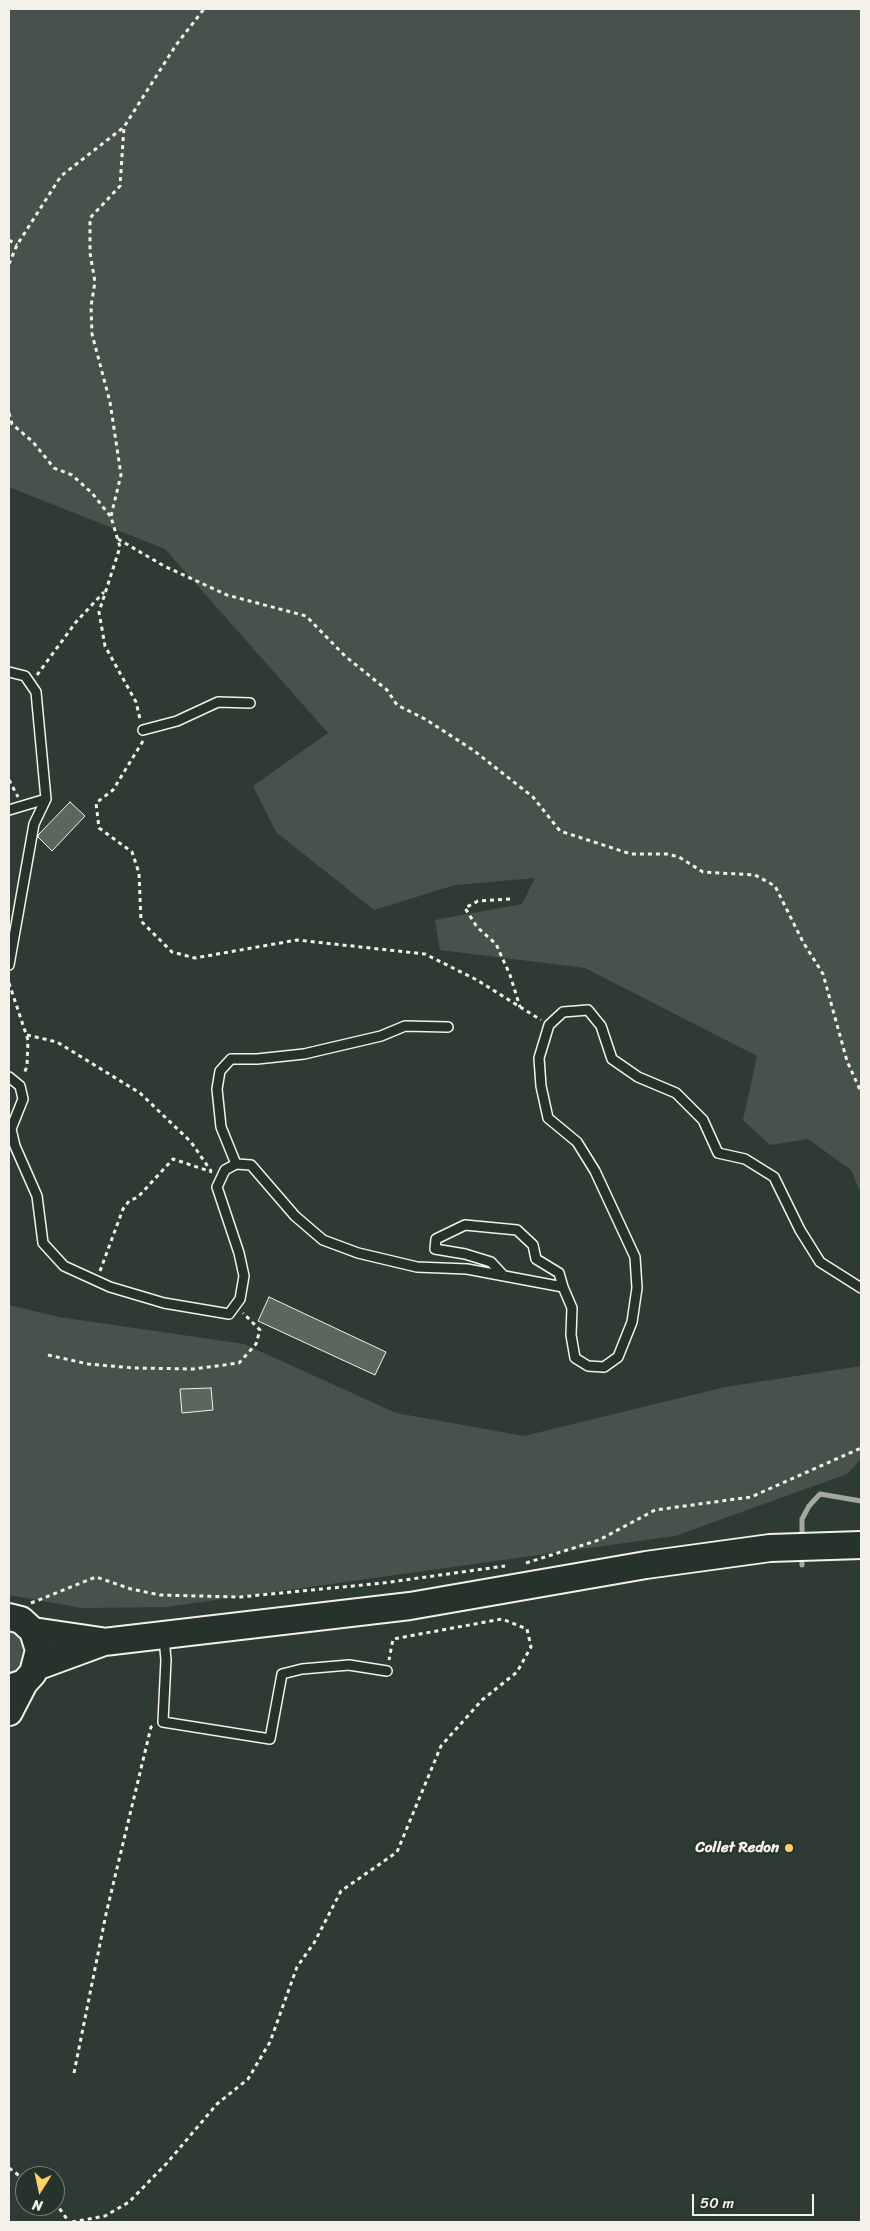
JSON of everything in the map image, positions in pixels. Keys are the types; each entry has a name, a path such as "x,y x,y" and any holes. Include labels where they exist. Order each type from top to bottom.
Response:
{"main road":[{"path":"21,1623 104,1642 410,1606 646,1565 770,1548 861,1545"},
{"path":"9,1712 23,1679 39,1650 21,1623"},
{"path":"23,1679 104,1642"}],"lane":[{"path":"9,672 25,676 36,692 46,799 34,824 9,965"},
{"path":"143,730 176,721 218,702 250,703"},
{"path":"9,810 46,799"},
{"path":"503,1275 490,1262 465,1254 435,1249 436,1239 465,1225 517,1230 533,1245 536,1259 559,1272 572,1308 571,1335 575,1358 588,1366 604,1367 618,1358 632,1322 637,1288 635,1257 595,1171 577,1142 548,1118 541,1086 540,1058 549,1025 563,1012 588,1010 601,1026 612,1059 638,1077 676,1093 703,1120 718,1153 745,1160 774,1177 800,1230 820,1262 861,1288"},
{"path":"236,1164 221,1127 217,1089 220,1070 231,1059 257,1059 304,1054 381,1036 405,1026 448,1027"},
{"path":"9,1077 20,1086 23,1099 11,1129 14,1146 37,1196 43,1243 64,1266 97,1281 164,1303 211,1313 229,1314 240,1299 244,1276 240,1253 217,1187 225,1170 236,1164 251,1165 295,1216 323,1240 358,1253 417,1267 467,1269 563,1287"},
{"path":"164,1636 166,1660 163,1722 270,1739 282,1674 302,1669 349,1665 387,1671"}],"path":[{"path":"9,264 17,245 61,176 124,127 176,45 204,9"},
{"path":"111,517 121,475 110,402 92,334 91,306 95,282 90,253 90,218 120,186 124,127"},
{"path":"9,240 17,245"},
{"path":"9,413 12,424 33,442 54,468 72,475 92,493 111,517 120,547 99,612 105,646 136,702 145,739 113,790 96,803 99,828 132,852 139,873 141,921 172,952 195,958 297,940 425,954 477,980 549,1025"},
{"path":"117,539 164,566 227,595 306,616 345,656 387,690 397,705 425,718 473,750 533,797 560,831 631,854 667,854 679,857 703,872 755,875 775,886 803,942 823,974 847,1061 861,1092"},
{"path":"30,683 76,622 106,590"},
{"path":"9,780 22,806"},
{"path":"510,899 478,901 465,908 477,927 496,944 510,975 520,1007"},
{"path":"9,983 27,1035 28,1066 20,1086"},
{"path":"27,1035 57,1042 140,1093 190,1142 212,1172"},
{"path":"97,1281 123,1209 129,1201 138,1197 173,1159 222,1176"},
{"path":"48,1355 88,1364 134,1368 193,1369 239,1363 256,1344 260,1330 235,1306"},
{"path":"522,1564 599,1540 655,1510 750,1496 861,1448"},
{"path":"21,1623 28,1604 96,1576 131,1588 160,1595 240,1597 383,1583 513,1565"},
{"path":"70,2222 105,2216 129,2202 167,2163 217,2104 248,2079 270,2042 297,1967 314,1943 341,1891 397,1852 441,1746 482,1700 517,1672 531,1647 527,1629 502,1619 393,1639 387,1671"},
{"path":"74,2073 106,1914 150,1727 163,1722"}],"shaded area":[{"path":"9,9 861,9 861,1194 851,1170 808,1139 770,1145 743,1120 757,1056 585,968 440,950 435,920 522,904 535,878 455,885 374,910 276,832 253,786 328,733 165,549 9,487"},
{"path":"9,1305 59,1317 244,1344 396,1413 524,1436 725,1387 861,1366 861,1459 847,1474 675,1536 166,1607 82,1608 9,1595"},
{"path":"9,1626 25,1637 27,1664 9,1679"}],"building":[{"path":"70,802 85,816 52,851 38,837 39,834"},
{"path":"269,1297 386,1352 375,1375 258,1321"},
{"path":"211,1388 213,1410 182,1413 180,1389"}],"waterway":[{"path":"802,1540 802,1519 809,1506 820,1494 861,1501"},
{"path":"802,1554 802,1565"}],"place":[{"name":"Collet Redon","path":"789,1848"}]}
